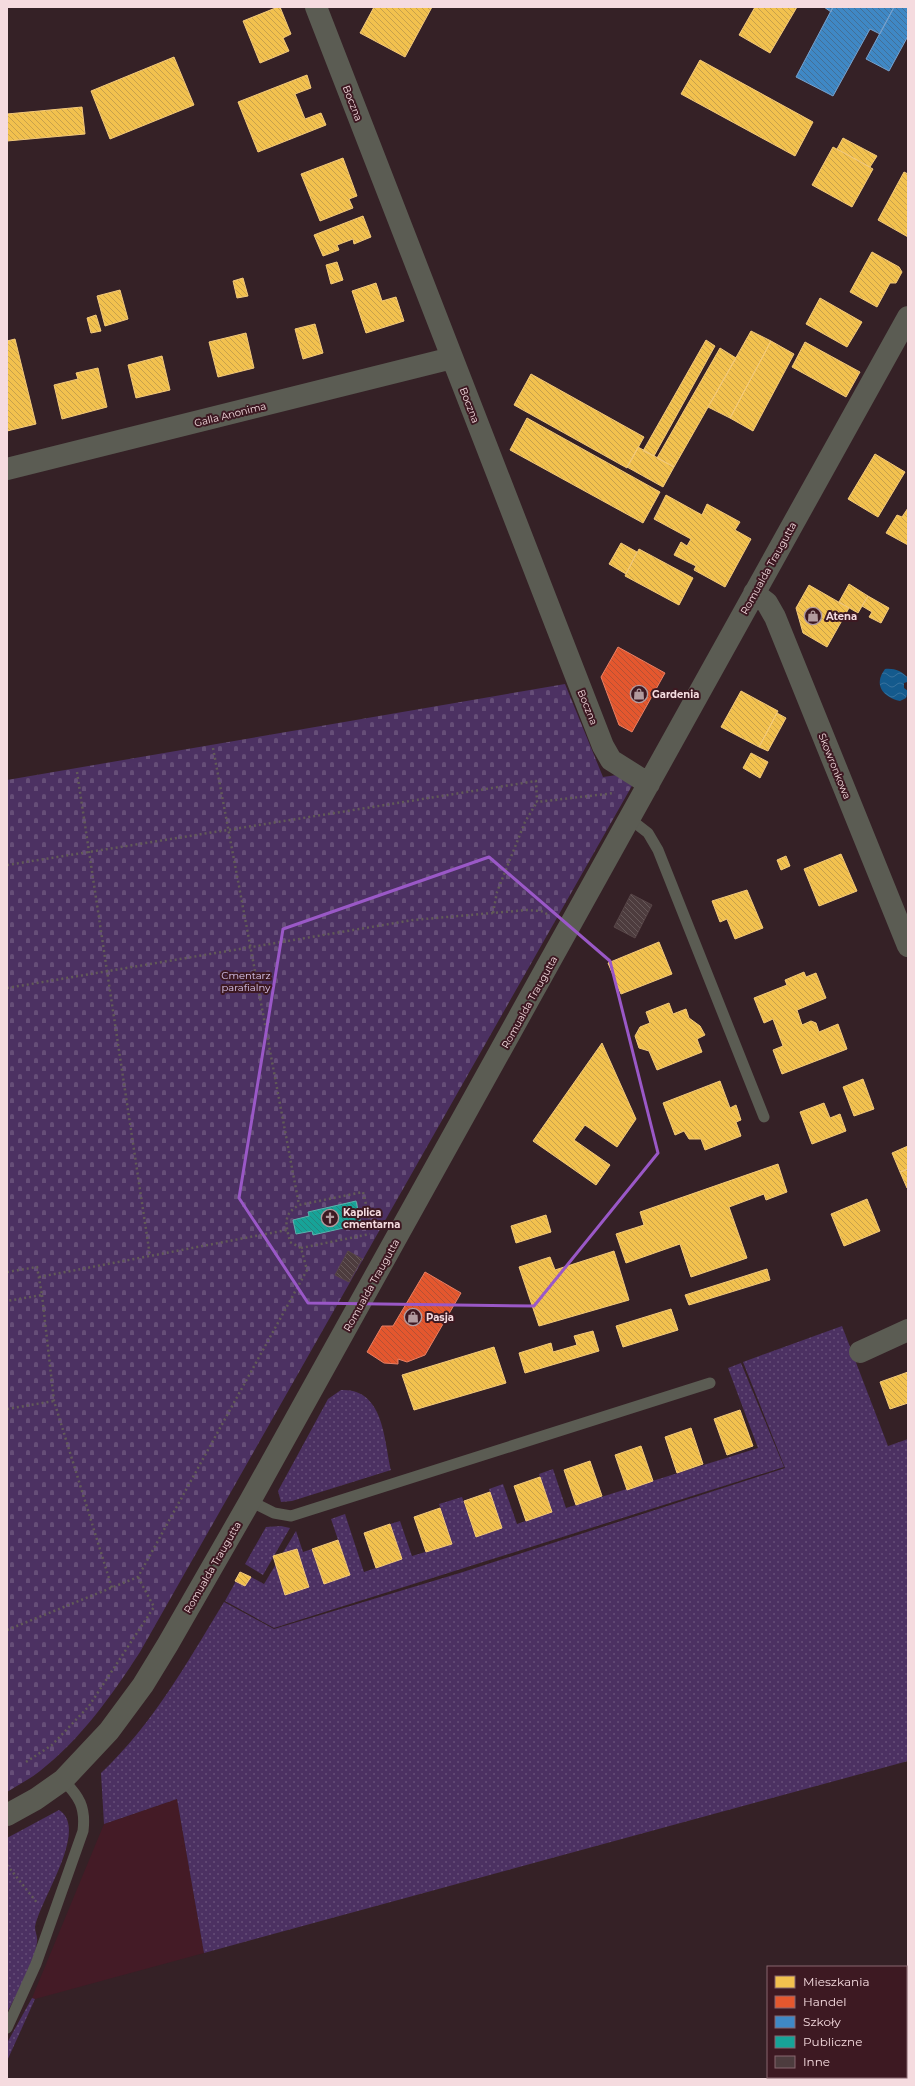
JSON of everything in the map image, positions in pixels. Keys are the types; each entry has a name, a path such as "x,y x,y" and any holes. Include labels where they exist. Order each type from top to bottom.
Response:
{"street":[{"name":"Boczna","path":"316,7 603,746 611,760 649,784"},
{"name":"Romualda Traugutta","path":"7,1815 36,1799 63,1780 109,1732 143,1685 168,1644 250,1501 908,317"},
{"name":"Galla Anonima","path":"7,469 452,358"},
{"name":"Skowronkowa","path":"754,593 767,602 775,617 908,946"},
{"path":"860,1352 908,1330"}],"lane":[{"path":"630,819 648,833 658,850 764,1117"},
{"path":"250,1501 274,1513 291,1516 710,1383"},
{"path":"7,2028 36,1964 79,1844 85,1818 79,1798 63,1780"}],"path":[{"path":"213,748 299,1205"},
{"path":"78,772 150,1256"},
{"path":"537,802 618,793 630,772"},
{"path":"7,865 536,781 537,802 525,822 500,886 493,913"},
{"path":"7,988 413,920 527,910 541,911 570,927"},
{"path":"363,1192 368,1215 372,1233 301,1248 290,1242 285,1220 291,1210 299,1205 363,1192"},
{"path":"368,1215 391,1210"},
{"path":"39,1277 287,1230"},
{"path":"7,1630 138,1577 307,1270 301,1248"},
{"path":"7,1272 36,1267 42,1295 54,1401 112,1588"},
{"path":"7,1301 42,1295"},
{"path":"7,1409 54,1401"},
{"path":"26,1762 52,1745 89,1706 154,1607 138,1577"},
{"path":"7,1865 39,1906 53,1918"}],"highlighted area":[{"path":"489,857 610,961 658,1153 534,1306 308,1303 239,1198 283,929"}],"shaded area":[{"path":"177,1799 204,1953 35,1999 32,1998 104,1824"}],"green space":[{"name":"Cmentarz parafialny","path":"565,684 603,777 617,775 633,784 140,1652 95,1716 69,1745 40,1771 7,1792 7,780"},
{"path":"842,1326 888,1446 908,1439 908,1761 204,1953 177,1799 104,1824 101,1773 120,1754 153,1713 183,1670 224,1602 274,1629 463,1572 785,1468 743,1362"},
{"path":"741,1363 784,1467 274,1628 225,1601 236,1581 245,1586 251,1577 264,1584 296,1531 303,1552 312,1549 324,1584 350,1575 331,1519 345,1514 364,1572 402,1559 390,1524 400,1521 412,1556 452,1544 439,1504 462,1497 476,1537 502,1528 489,1489 503,1484 517,1524 552,1512 539,1474 553,1469 566,1508 758,1448 728,1368"},
{"path":"341,1390 355,1392 366,1397 374,1407 380,1418 391,1470 292,1501 281,1502 278,1491 328,1399"},
{"path":"281,1526 290,1528 263,1575 245,1564 266,1527"},
{"path":"59,1810 67,1819 69,1833 66,1849 38,1915 35,1927 37,1938 36,1950 25,1978 7,2013 7,1838"},
{"path":"32,1998 35,1999 7,2061 7,2043"}],"water":[{"path":"885,669 898,670 908,678 907,682 904,683 904,688 908,691 906,698 900,701 894,699 889,697 882,690 880,680"}],"building: Mieszkania":[{"path":"280,7 291,34 283,38 289,51 260,63 243,21"},
{"path":"374,7 432,7 405,57 360,33"},
{"path":"755,7 797,7 770,53 739,35"},
{"path":"174,57 194,105 110,139 91,91"},
{"path":"700,60 813,122 795,156 681,94"},
{"path":"307,75 311,88 295,94 305,119 321,113 326,125 258,152 238,102"},
{"path":"82,107 85,134 7,141 7,114"},
{"path":"843,138 877,156 870,167 837,149"},
{"path":"833,147 873,169 852,207 812,185"},
{"path":"343,158 357,196 349,199 353,208 320,221 301,174"},
{"path":"904,172 908,174 908,237 878,220"},
{"path":"363,216 371,237 354,244 353,239 337,245 339,250 323,256 314,235"},
{"path":"872,252 899,267 902,272 896,283 890,283 877,307 850,292"},
{"path":"337,262 343,280 331,284 326,265"},
{"path":"243,278 248,296 237,298 233,281"},
{"path":"376,283 382,301 396,297 404,321 366,333 352,291"},
{"path":"120,290 128,319 105,326 97,296"},
{"path":"820,298 862,322 847,347 806,324"},
{"path":"96,315 101,331 91,333 87,318"},
{"path":"315,324 323,353 303,359 295,329"},
{"path":"751,331 771,341 730,418 708,407"},
{"path":"246,333 254,368 218,377 209,342"},
{"path":"15,339 36,424 7,431 7,341"},
{"path":"706,340 715,346 654,456 643,451"},
{"path":"771,341 794,354 753,431 730,418"},
{"path":"805,342 860,372 846,397 792,367"},
{"path":"720,348 736,358 674,467 657,458"},
{"path":"162,356 170,390 136,398 128,365"},
{"path":"98,368 107,407 62,419 54,385 78,379 76,373"},
{"path":"531,374 644,437 627,468 514,405"},
{"path":"527,418 660,492 643,523 510,450"},
{"path":"638,447 674,467 663,487 627,467"},
{"path":"875,454 905,472 878,517 848,499"},
{"path":"666,495 702,515 707,504 740,522 735,530 751,539 725,587 694,570 696,566 674,555 681,542 687,546 691,539 654,519"},
{"path":"908,508 908,545 886,533 897,515 902,517"},
{"path":"621,543 637,552 626,574 609,564"},
{"path":"639,549 693,578 679,605 625,576"},
{"path":"849,584 868,596 858,613 839,602"},
{"path":"809,585 849,608 827,647 803,633 796,608"},
{"path":"868,596 889,608 881,623 869,617 872,612 862,606"},
{"path":"741,691 778,711 759,747 721,727"},
{"path":"777,713 786,718 768,751 759,747"},
{"path":"751,753 768,762 760,778 743,768"},
{"path":"841,854 857,891 819,906 804,869"},
{"path":"786,856 790,866 781,870 777,860"},
{"path":"747,890 763,928 735,939 727,919 720,922 712,901"},
{"path":"659,942 672,974 621,994 608,963"},
{"path":"804,972 806,977 816,973 826,998 797,1010 802,1025 811,1021 816,1023 819,1032 838,1024 847,1049 782,1074 773,1050 783,1046 773,1019 764,1023 754,998 787,985 785,980"},
{"path":"669,1003 673,1014 686,1009 689,1018 700,1026 705,1035 697,1039 702,1052 657,1070 649,1051 639,1048 635,1036 640,1027 650,1023 646,1012"},
{"path":"602,1043 636,1119 617,1147 585,1125 574,1140 610,1165 596,1185 533,1141"},
{"path":"863,1079 874,1109 854,1116 843,1087"},
{"path":"720,1081 730,1108 736,1105 741,1120 736,1122 741,1136 705,1150 701,1139 689,1139 684,1131 675,1135 663,1103"},
{"path":"824,1103 830,1118 840,1114 846,1131 812,1144 800,1112"},
{"path":"908,1146 908,1169 900,1172 892,1153"},
{"path":"778,1164 787,1192 766,1200 764,1194 729,1207 747,1258 691,1277 680,1244 626,1263 616,1234 644,1225 640,1212"},
{"path":"908,1169 908,1187 907,1188 900,1172"},
{"path":"867,1199 880,1231 844,1246 831,1214"},
{"path":"546,1215 551,1232 516,1243 511,1226"},
{"path":"614,1251 629,1300 539,1326 519,1267 550,1257 555,1270"},
{"path":"767,1269 770,1280 689,1305 685,1295"},
{"path":"671,1309 678,1330 623,1347 616,1326"},
{"path":"593,1331 599,1351 525,1373 519,1353 551,1343 553,1352 577,1345 574,1336"},
{"path":"494,1347 506,1383 414,1410 402,1375"},
{"path":"908,1372 908,1403 890,1409 880,1382"},
{"path":"740,1410 753,1446 727,1455 714,1419"},
{"path":"691,1428 703,1464 677,1473 665,1437"},
{"path":"641,1446 653,1481 627,1490 615,1455"},
{"path":"590,1461 602,1496 576,1505 564,1470"},
{"path":"540,1477 552,1512 526,1521 514,1486"},
{"path":"490,1492 502,1528 476,1537 464,1501"},
{"path":"440,1508 452,1544 426,1552 414,1517"},
{"path":"390,1524 402,1559 376,1568 364,1533"},
{"path":"338,1540 350,1575 324,1584 312,1549"},
{"path":"297,1549 309,1587 285,1595 273,1556"},
{"path":"240,1572 251,1577 245,1586 235,1581"}],"building: Handel":[{"path":"618,647 665,673 632,732 619,725 601,677"},
{"path":"425,1272 461,1293 425,1355 407,1362 398,1359 398,1364 384,1363 367,1352 382,1326 393,1326"}],"building: Szkoły":[{"path":"824,7 833,7 831,12"},
{"path":"833,7 894,7 880,34 870,29 833,96 796,77"},
{"path":"894,7 908,7 908,36 889,71 866,59"}],"building: Publiczne":[{"name":"Kaplica cmentarna","path":"356,1201 361,1224 313,1235 312,1231 296,1234 293,1220 309,1216 308,1212"}],"building: Inne":[{"path":"631,894 652,905 635,938 614,927"},
{"path":"348,1251 362,1259 349,1282 335,1275"}],"place":[{"name":"Atena","path":"813,616"},
{"name":"Gardenia","path":"639,694"},
{"name":"Kaplica cmentarna","path":"330,1218"},
{"name":"Pasja","path":"413,1317"}]}
